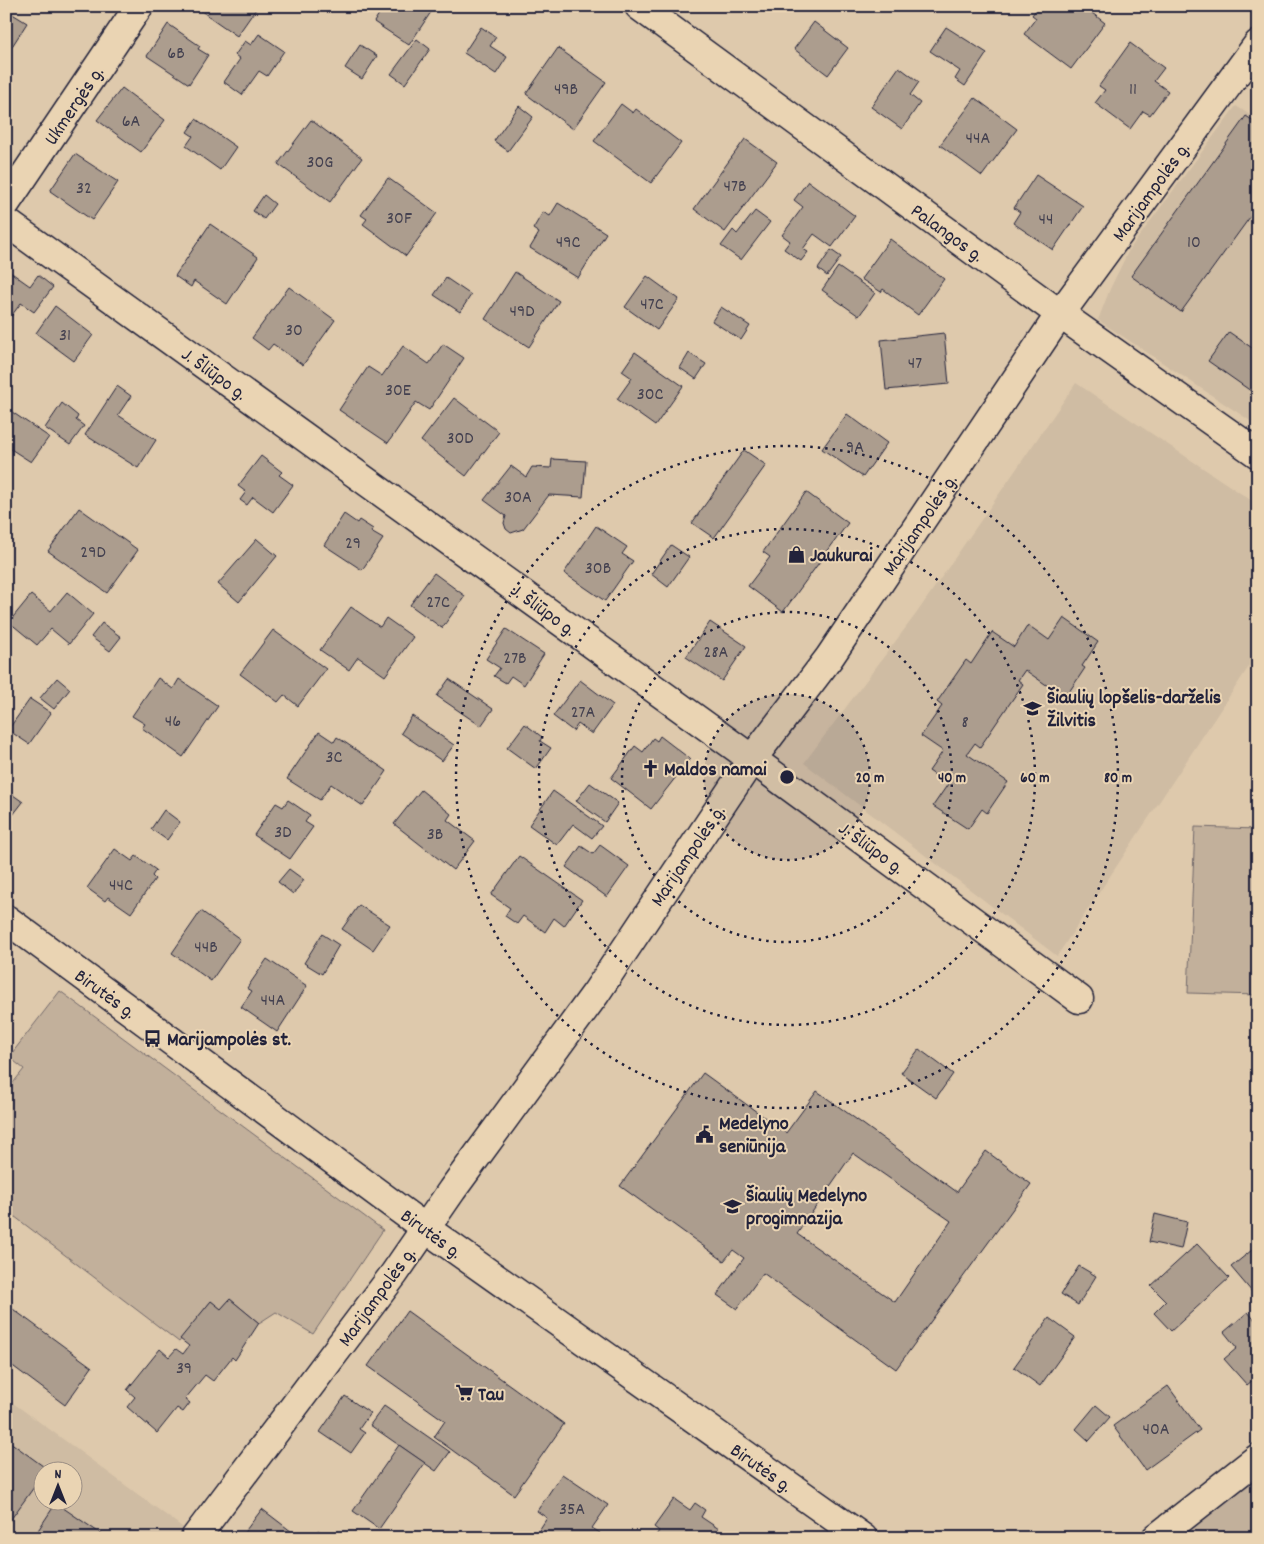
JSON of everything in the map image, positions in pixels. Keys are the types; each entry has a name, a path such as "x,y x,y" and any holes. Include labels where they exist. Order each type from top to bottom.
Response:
{"street":[{"name":"Ukmergės g.","path":"6,203 139,6"},
{"name":"Palangos g.","path":"639,6 1060,314 1258,454"},
{"name":"Marijampolės g.","path":"195,1538 378,1296 425,1228 596,994 752,759 829,658 1060,314 1258,44"},
{"name":"J. Šliūpo g.","path":"6,222 752,759 1079,999"},
{"name":"Birutės g.","path":"6,919 425,1228 863,1538"},
{"path":"1156,1538 1258,1458"}],"shaded area":[{"path":"1236,106 1258,120 1258,426 1098,320 1110,289 1129,250"},
{"name":"Šiaulių lopšelis-darželis Žilvitis","path":"1076,383 1258,505 1258,653 1057,956 804,763 916,614"},
{"path":"1195,827 1258,829 1258,995 1188,993"},
{"path":"60,991 383,1230 313,1334 276,1312 259,1323 230,1299 221,1309 211,1301 179,1342 6,1210 6,1092 24,1069 9,1057"},
{"path":"6,1398 56,1434 197,1538 6,1538"},
{"path":"1258,1470 1258,1538 1171,1538"}],"building":[{"path":"194,6 258,6 237,36"},
{"path":"384,6 423,6 431,12 409,45 374,22"},
{"path":"1039,6 1083,6 1105,23 1071,69 1024,34 1036,18 1032,15"},
{"path":"6,10 27,23 11,48 6,46"},
{"path":"814,22 848,48 828,75 794,49"},
{"path":"168,24 200,46 198,49 208,55 189,84 147,56"},
{"path":"481,27 496,37 490,46 507,57 496,74 464,53"},
{"path":"946,27 987,53 965,86 955,79 960,71 930,51"},
{"path":"259,34 284,51 267,76 259,71 242,95 224,82 240,59 235,55 245,41 251,45"},
{"path":"417,39 430,49 405,84 391,74"},
{"path":"1130,43 1164,68 1154,81 1168,91 1150,115 1143,111 1130,129 1095,103 1105,90 1099,86"},
{"path":"360,45 377,56 362,79 345,68"},
{"path":"558,48 606,82 573,129 526,94"},
{"path":"899,67 919,82 910,95 920,103 902,129 871,107"},
{"path":"122,88 165,120 141,152 97,120"},
{"path":"975,98 1017,129 982,176 940,145"},
{"path":"621,104 633,113 636,109 681,143 651,183 594,141"},
{"path":"519,106 533,117 508,151 494,141"},
{"path":"1246,116 1258,124 1258,206 1181,312 1131,276"},
{"path":"196,119 236,147 220,170 186,146 193,136 187,132"},
{"path":"311,120 362,158 330,202 278,164"},
{"path":"745,139 777,162 725,232 694,209"},
{"path":"75,154 118,182 92,220 50,191"},
{"path":"1036,175 1083,206 1053,250 1013,223 1020,212 1014,208"},
{"path":"388,178 437,213 406,256 363,224 367,219 361,215"},
{"path":"808,181 855,216 832,247 814,234 803,249 808,252 801,261 784,249 790,241 782,235 803,207 794,200"},
{"path":"264,195 275,204 264,219 253,211"},
{"path":"558,203 606,233 578,278 530,248 539,233 533,229 543,212 550,216"},
{"path":"755,211 770,222 741,260 721,246 733,230 737,234"},
{"path":"210,224 258,257 227,304 194,281 191,287 175,276"},
{"path":"890,239 944,279 918,315 883,289 881,292 861,279"},
{"path":"831,250 841,257 827,276 818,269"},
{"path":"838,267 875,293 859,316 822,290"},
{"path":"6,269 30,286 38,275 53,287 34,312 21,303 6,323"},
{"path":"515,272 559,301 529,347 485,319"},
{"path":"647,276 679,299 657,330 625,307"},
{"path":"446,278 471,295 460,312 434,295"},
{"path":"289,287 335,320 303,365 273,344 268,350 252,338"},
{"path":"55,306 93,335 74,361 36,333"},
{"path":"721,307 750,326 741,340 712,321"},
{"path":"1229,332 1258,352 1258,396 1208,361"},
{"path":"944,333 949,384 886,390 881,340"},
{"path":"443,344 464,358 429,410 416,402 388,443 339,410 368,367 382,376 403,346 429,364"},
{"path":"635,352 683,386 655,426 617,399 632,378 622,371"},
{"path":"689,353 706,364 696,379 680,368"},
{"path":"117,386 131,396 118,415 156,440 138,468 85,435"},
{"path":"454,398 499,432 466,476 421,441"},
{"path":"62,403 78,416 76,420 84,426 70,445 45,428"},
{"path":"6,408 49,437 31,462 6,446"},
{"path":"847,414 887,443 863,477 822,449"},
{"path":"744,450 766,465 714,538 692,523"},
{"path":"261,456 282,472 279,475 293,485 273,512 253,497 247,505 240,500 246,492 238,486"},
{"path":"552,459 586,461 583,497 549,495 523,529 511,533 506,529 504,523 506,516 484,500 511,466 526,477 532,467 551,468"},
{"name":"Jaukurai","path":"806,492 848,523 783,612 748,586 770,557 763,552"},
{"path":"79,508 138,550 107,593 48,551"},
{"path":"344,514 357,523 359,520 373,529 371,532 383,539 362,570 324,545"},
{"path":"596,526 627,547 622,554 633,561 605,601 564,573"},
{"path":"257,539 277,556 239,602 218,584"},
{"path":"671,545 689,557 668,587 651,574"},
{"path":"434,573 465,596 442,628 410,605"},
{"path":"67,592 93,614 69,644 51,629 37,645 9,622 31,595 51,611"},
{"path":"351,607 380,627 386,618 413,637 385,676 358,657 349,670 320,650"},
{"path":"1064,618 1098,642 1082,666 1085,668 1065,698 1025,670 1018,680 1023,684 980,747 975,743 967,754 1008,782 987,813 982,809 968,829 933,806 948,784 929,771 943,751 921,736 942,706 937,702 966,660 971,664 992,632 1014,647 1028,625 1049,640"},
{"path":"710,622 746,646 722,681 686,657"},
{"path":"102,623 121,637 110,651 91,637"},
{"path":"506,629 544,654 524,685 511,676 506,683 494,676 500,668 486,659"},
{"path":"273,630 326,669 298,706 284,695 278,702 240,674"},
{"path":"57,678 70,689 54,709 40,698"},
{"path":"158,678 173,689 179,679 218,706 183,757 142,728 145,724 132,716"},
{"path":"449,679 493,709 481,726 437,696"},
{"path":"580,680 613,705 592,734 578,724 573,731 553,716"},
{"path":"30,699 51,713 29,744 8,730"},
{"path":"412,716 454,745 442,761 401,733"},
{"path":"525,724 542,737 540,741 551,748 536,769 507,748"},
{"path":"319,732 334,742 337,737 387,771 363,806 331,784 320,800 287,779"},
{"name":"Maldos namai","path":"660,736 690,759 651,809 611,778 635,746 643,752 653,738 657,741"},
{"path":"590,783 618,803 605,822 576,801"},
{"path":"6,790 23,802 6,824"},
{"path":"421,790 451,814 447,820 475,841 453,870 394,824"},
{"path":"553,791 602,826 592,838 573,824 557,845 529,825"},
{"path":"288,800 310,815 305,822 313,827 290,859 254,835 276,803 283,807"},
{"path":"164,810 180,822 167,840 151,829"},
{"path":"600,845 629,866 607,897 566,867 581,846 593,854"},
{"path":"115,849 132,861 136,856 156,870 152,876 155,879 131,913 108,897 105,901 87,888"},
{"path":"519,856 582,900 564,926 554,918 545,932 523,916 517,924 505,916 510,908 491,895"},
{"path":"289,869 304,880 293,894 278,882"},
{"path":"359,905 390,925 373,950 342,929"},
{"path":"201,911 240,939 211,981 172,953"},
{"path":"322,934 339,945 322,974 304,963"},
{"path":"267,959 307,986 277,1032 241,1007 252,991 247,988"},
{"path":"919,1049 953,1074 936,1098 901,1073"},
{"name":"Šiaulių Medelyno progimnazija","path":"703,1073 786,1133 817,1091 957,1192 986,1151 1031,1184 896,1369 763,1273 737,1309 717,1295 744,1258 733,1250 724,1261 620,1186","holes":["853,1153 951,1221 895,1302 797,1234"]},
{"path":"1155,1214 1187,1222 1181,1249 1149,1242"},
{"path":"1197,1244 1229,1278 1171,1331 1154,1313 1166,1301 1151,1286"},
{"path":"1252,1250 1258,1257 1258,1299 1231,1267"},
{"path":"1079,1266 1096,1276 1078,1305 1061,1294"},
{"path":"230,1299 259,1323 235,1360 232,1357 213,1381 205,1375 185,1399 190,1403 183,1412 177,1408 157,1433 127,1407 135,1397 127,1390 160,1349 169,1357 176,1349 183,1354 189,1346 180,1339 211,1301 221,1309"},
{"path":"6,1304 92,1367 65,1405 6,1361"},
{"name":"Tau","path":"407,1311 564,1424 514,1495 434,1437 445,1421 368,1366"},
{"path":"1248,1312 1258,1324 1258,1376 1247,1385 1224,1359 1237,1348 1224,1332"},
{"path":"1049,1318 1075,1337 1040,1386 1014,1367"},
{"path":"1168,1386 1200,1430 1145,1470 1113,1426"},
{"path":"345,1396 370,1413 359,1429 365,1433 351,1453 320,1432"},
{"path":"1096,1405 1110,1417 1089,1441 1076,1429"},
{"path":"384,1406 450,1452 436,1471 370,1425"},
{"path":"6,1439 37,1462 32,1462 32,1490 6,1526"},
{"path":"399,1445 425,1463 379,1529 353,1511"},
{"path":"562,1474 608,1505 592,1528 600,1533 597,1538 534,1538 547,1518 537,1511"},
{"path":"674,1499 690,1510 695,1503 705,1510 701,1517 719,1529 712,1538 654,1538 659,1531 654,1527"},
{"path":"262,1509 300,1538 240,1538"},
{"path":"50,1512 69,1512 107,1538 33,1538"},
{"path":"318,1530 330,1538 313,1538"}],"place":[{"name":"Jaukurai","path":"796,554"},
{"name":"Šiaulių lopšelis-darželis Žilvitis","path":"1033,708"},
{"name":"Maldos namai","path":"650,768"},
{"name":"Marijampolės st.","path":"153,1038"},
{"name":"Medelyno seniūnija","path":"705,1134"},
{"name":"Šiaulių Medelyno progimnazija","path":"732,1206"},
{"name":"Tau","path":"464,1393"}]}
